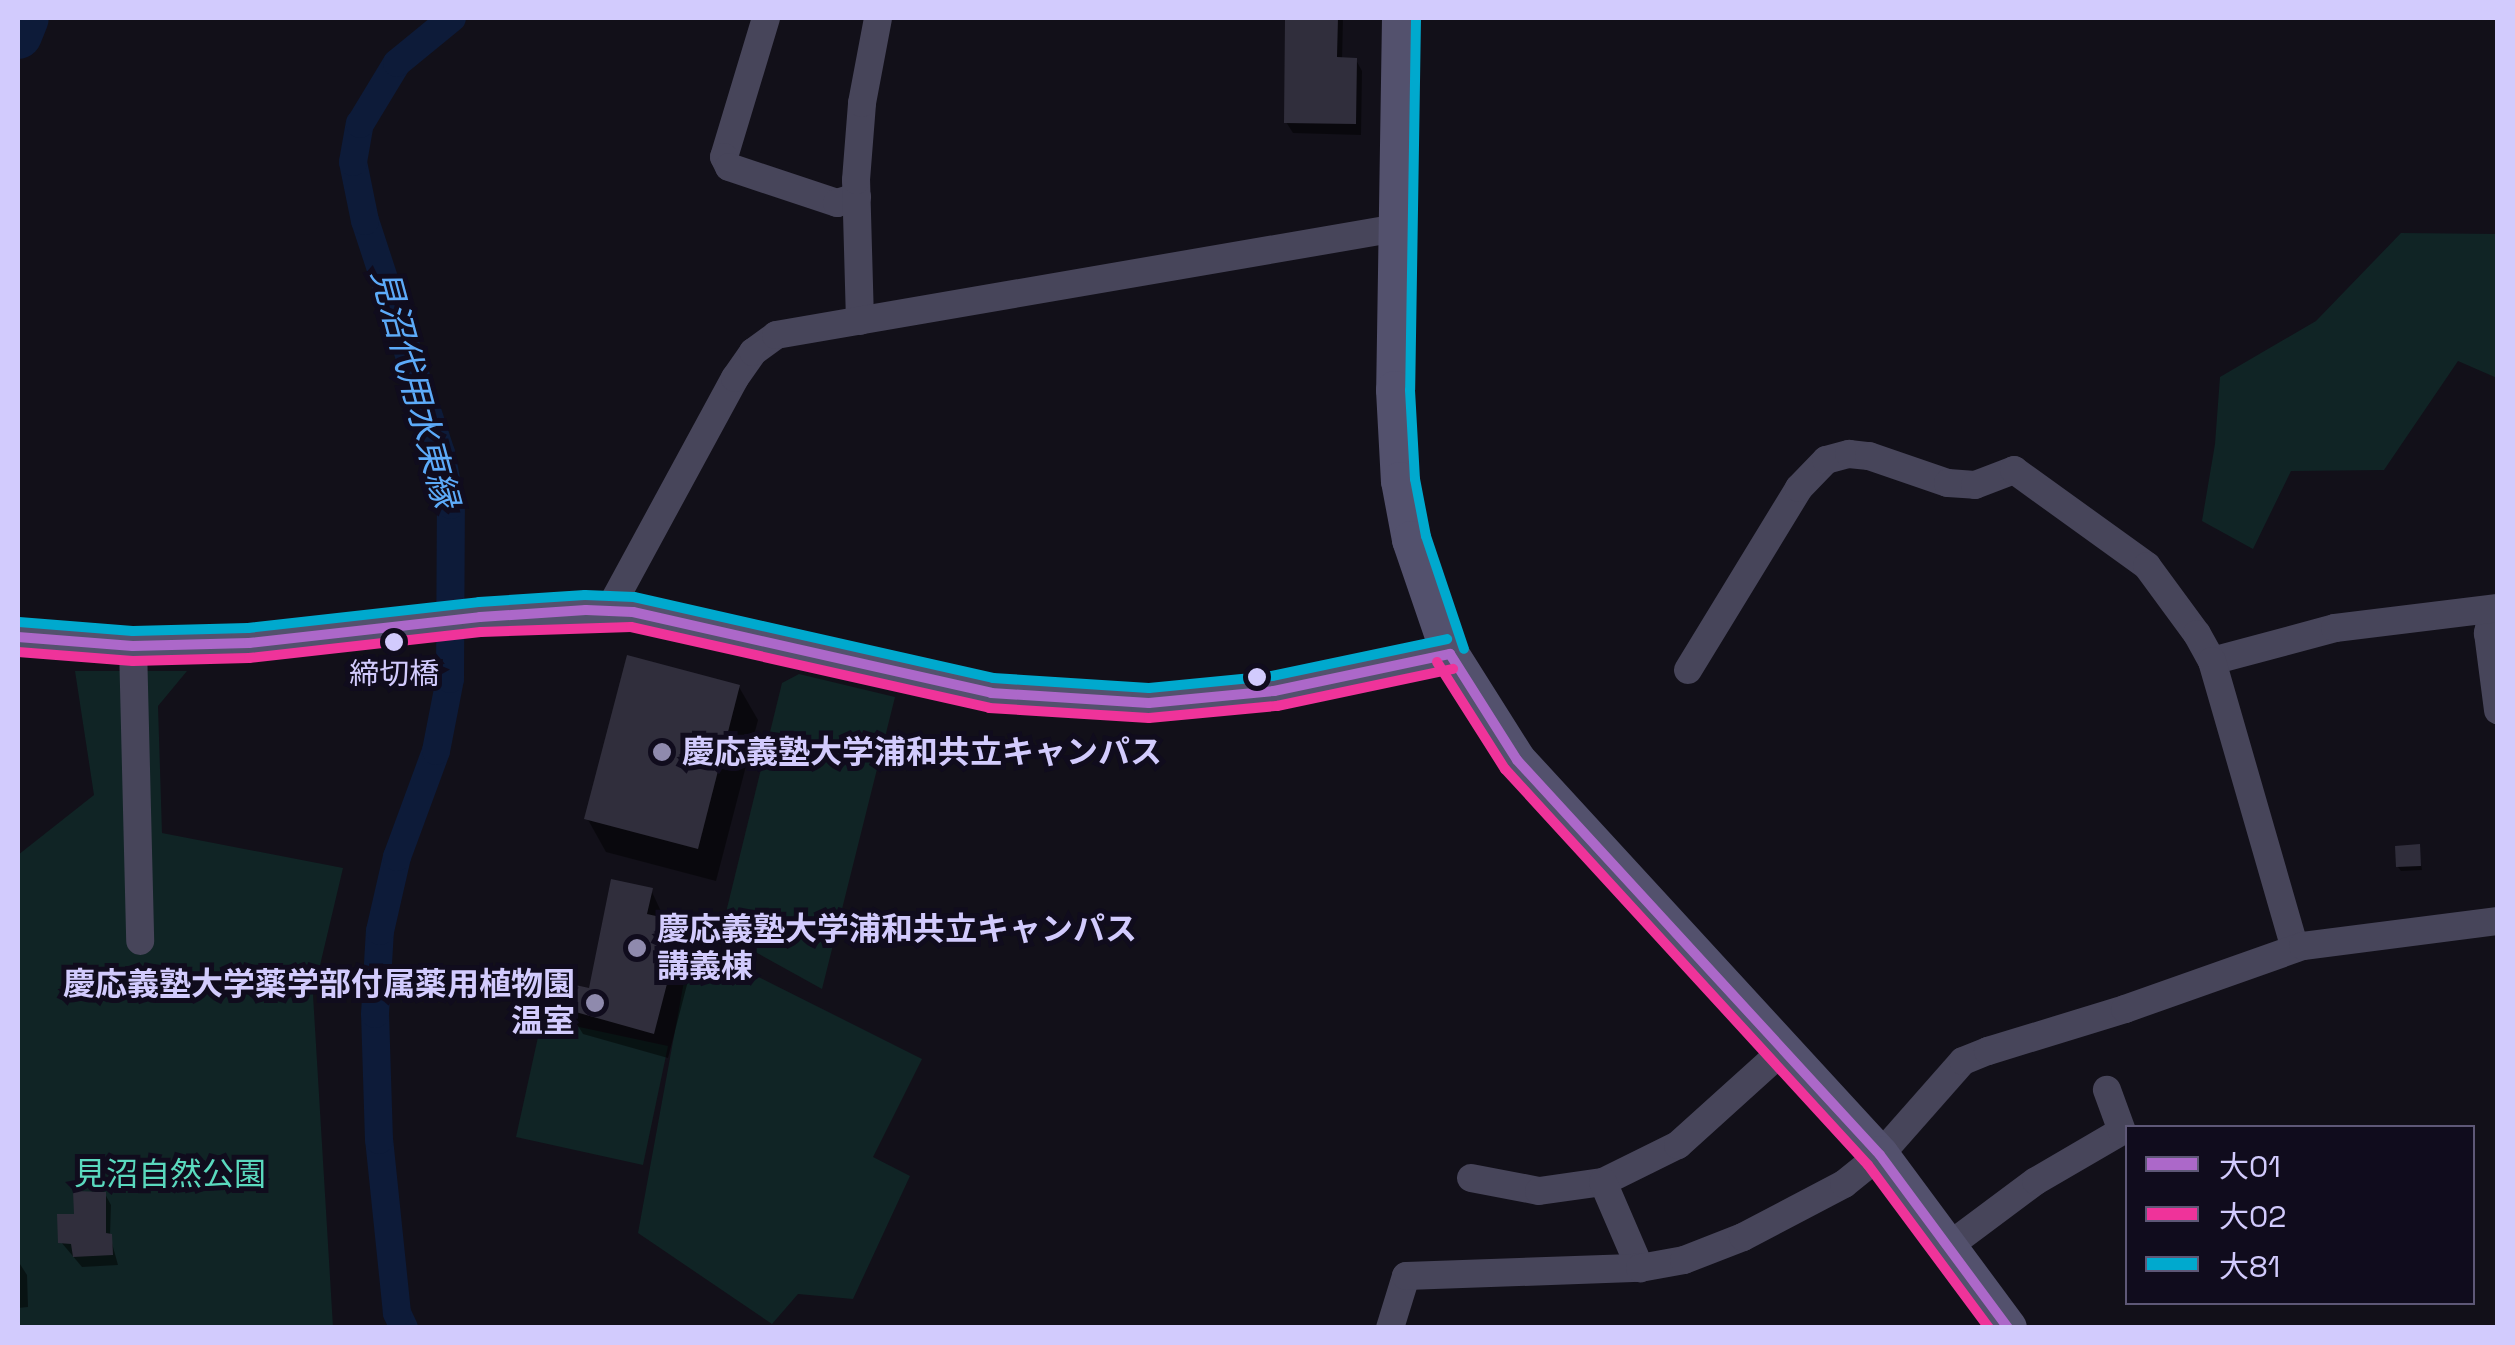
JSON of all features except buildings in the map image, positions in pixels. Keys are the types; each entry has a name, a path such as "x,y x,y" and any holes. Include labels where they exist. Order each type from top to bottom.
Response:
{"main road":[{"path":"1401,18 1394,390 1400,482 1422,578 1450,654 1481,708 1527,772 1880,1155 2008,1328"},
{"path":"18,637 133,646 250,643 480,617 608,610 705,624 918,680 1074,702 1149,703 1274,691 1450,654"}],"street":[{"path":"766,18 724,157 729,168 837,203 856,197"},
{"path":"860,320 856,197 862,102 878,18"},
{"path":"608,610 752,352 776,335 888,319 1155,267 1397,228"},
{"path":"1688,670 1799,488 1826,460 1849,454 1894,463 1948,483 1975,485 2014,470 2146,566 2212,661 2295,948"},
{"path":"2212,661 2335,628 2495,609 2488,633 2498,710"},
{"path":"133,646 140,941"},
{"path":"1390,1328 1406,1276 1640,1268 1684,1260 1743,1237 1844,1184 1880,1155 1963,1061 2125,1010 2295,948 2498,921"},
{"path":"1471,1178 1539,1191 1604,1182 1678,1145 1783,1050"},
{"path":"1950,1245 2036,1181 2122,1132 2107,1090"},
{"path":"1604,1182 1640,1268"}],"green space":[{"path":"2401,233 2497,234 2497,378 2458,361 2384,470 2291,471 2253,549 2202,521 2215,444 2220,377 2316,321"},
{"name":"見沼自然公園","path":"75,671 187,671 158,706 162,833 343,868 313,995 333,1327 18,1328 18,855 94,795"},
{"path":"799,674 895,697 822,989 721,933 782,683"},
{"path":"691,943 922,1059 873,1157 910,1176 853,1299 798,1294 772,1324 638,1233"},
{"path":"542,1019 668,1046 643,1165 516,1137"}],"waterway":[{"path":"18,35 25,18"},
{"name":"見沼代用水東縁","path":"404,1328 397,1313 379,1140 375,1014 380,931 397,857 436,751 450,679 451,505 441,453 365,221 353,162 360,124 397,63 452,18"}],"transit line":[{"name":"大81","path":"1416,18 1410,390 1415,479 1426,536 1464,649"},
{"name":"大81","path":"19,622 133,631 248,628 479,602 585,595 634,597 993,678 1149,688 1272,676 1447,639"},
{"name":"大01","path":"18,637 133,646 249,643 480,617 586,610 633,612 991,693 1149,703 1274,691 1450,654"},
{"name":"大02","path":"18,652 133,661 249,658 481,632 631,627 989,708 1149,718 1277,706 1453,669"},
{"name":"大01","path":"1450,654 1517,760 1880,1155 2008,1328"},
{"name":"大02","path":"1437,662 1505,769 1868,1165 1989,1328"}],"place":[{"name":"締切橋","path":"394,642"},
{"name":"慶応義塾大学浦和共立キャンパス","path":"662,752"},
{"name":"慶応義塾大学浦和共立キャンパス 講義棟","path":"637,948"},
{"name":"慶応義塾大学薬学部付属薬用植物園 温室","path":"595,1003"}]}
